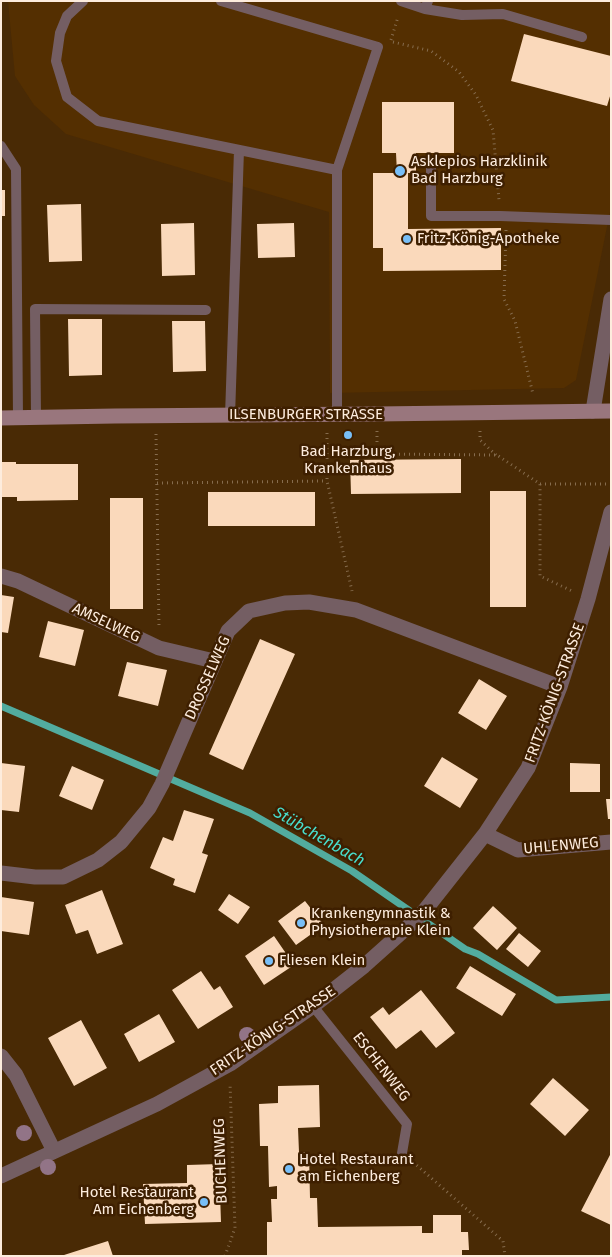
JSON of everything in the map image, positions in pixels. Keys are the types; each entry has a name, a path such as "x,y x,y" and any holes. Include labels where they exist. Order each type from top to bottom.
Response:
{"main road":[{"name":"ILSENBURGER STRASSE","path":"1,418 611,411"}],"street":[{"path":"593,411 611,299"},
{"name":"FRITZ-KÖNIG-STRASSE","path":"1,1176 157,1104 230,1064 313,1006 364,966 425,910 485,834 528,768 560,686 588,599 611,512"},
{"name":"AMSELWEG","path":"1,576 18,581 159,648 214,661"},
{"name":"DROSSELWEG","path":"1,872 35,877 64,877 98,860 121,842 149,808 162,784 228,631 249,612 285,603 309,602 356,610 560,686"},
{"name":"UHLENWEG","path":"485,834 518,850 611,842"},
{"path":"1,1056 16,1075 54,1151"}],"lane":[{"path":"83,1 67,16 60,32 56,61 67,97 98,122 336,170"},
{"path":"221,1 378,47 336,170 332,415"},
{"path":"402,2 427,5 462,15 503,14 582,36"},
{"path":"1,146 16,170 18,418"},
{"path":"230,416 239,150"},
{"path":"431,168 432,216 500,216 611,220"},
{"path":"36,417 35,309 206,310"},
{"name":"ESCHENWEG","path":"313,1006 407,1124 402,1153"}],"path":[{"path":"378,47 391,42 402,2"},
{"path":"480,413 480,440 496,456 540,484 611,484"},
{"path":"376,414 377,454 496,456"},
{"path":"332,415 327,482 356,610"},
{"path":"155,416 159,648"},
{"path":"157,482 327,482"},
{"path":"540,484 540,576 588,599"},
{"name":"BUCHENWEG","path":"225,1256 235,1228 230,1064"},
{"path":"402,1153 503,1241 504,1256"}],"shaded area":[{"name":"Asklepios Harzklinik Bad Harzburg","path":"8,1 611,1 611,207 576,380 564,388 330,393 329,212 66,134 34,105 15,76"}],"building":[{"path":"524,34 611,56 611,93 607,106 511,81"},
{"path":"382,102 454,102 454,153 416,153 416,173 408,173 408,229 501,228 501,270 383,271 383,248 373,248 373,173 397,173 396,153 382,153"},
{"path":"1,190 5,190 5,216 1,216"},
{"path":"81,204 82,261 49,262 47,205"},
{"path":"194,223 195,275 162,276 161,224"},
{"path":"294,223 295,257 258,258 257,224"},
{"path":"68,319 102,319 102,375 69,376"},
{"path":"172,321 205,321 206,371 173,372"},
{"path":"461,459 461,493 351,494 350,460"},
{"path":"1,462 16,462 16,464 78,464 78,500 17,501 17,497 1,497"},
{"path":"490,491 526,491 526,607 490,607"},
{"path":"208,492 315,492 315,526 208,526"},
{"path":"110,498 143,498 143,609 110,609"},
{"path":"1,595 14,597 8,633 1,632"},
{"path":"48,621 84,630 75,666 39,657"},
{"path":"260,639 295,654 243,770 209,754"},
{"path":"127,662 167,670 158,706 118,696"},
{"path":"479,679 507,696 486,730 458,713"},
{"path":"442,757 478,779 460,808 424,786"},
{"path":"1,763 25,766 19,812 1,810"},
{"path":"570,763 600,764 600,792 570,792"},
{"path":"72,766 104,780 92,810 59,796"},
{"path":"606,799 611,799 611,819 608,819"},
{"path":"184,810 214,819 202,853 208,855 195,893 173,885 175,879 150,868 163,837 173,841"},
{"path":"102,890 123,944 97,954 88,930 76,934 65,905"},
{"path":"229,894 250,907 238,924 218,910"},
{"path":"1,897 34,902 29,935 1,931"},
{"name":"Krankengymnastik & Physiotherapie Klein","path":"305,901 324,925 296,945 278,921"},
{"path":"493,906 517,928 497,950 473,928"},
{"path":"519,933 541,951 528,967 506,949"},
{"name":"Fliesen Klein","path":"274,936 294,965 264,985 245,956"},
{"path":"470,966 516,994 502,1016 456,988"},
{"path":"201,971 214,990 220,986 233,1007 198,1029 172,990"},
{"path":"421,990 455,1033 436,1048 421,1030 396,1049 370,1017 383,1007 389,1015"},
{"path":"159,1014 175,1042 139,1062 124,1034"},
{"path":"81,1020 107,1068 74,1086 48,1038"},
{"path":"553,1078 589,1110 565,1136 530,1104"},
{"name":"Hotel Restaurant am Eichenberg","path":"319,1085 320,1127 298,1128 299,1152 309,1152 310,1198 317,1198 318,1227 422,1226 422,1233 433,1233 433,1215 461,1215 461,1232 468,1232 469,1250 462,1250 462,1256 267,1256 267,1222 272,1222 271,1199 277,1199 277,1186 269,1187 268,1146 260,1146 259,1104 278,1103 278,1086"},
{"path":"611,1153 611,1225 581,1211"},
{"path":"219,1164 221,1222 145,1224 143,1184 187,1183 187,1165"},
{"path":"108,1241 113,1256 64,1256 64,1255"}],"waterway":[{"name":"Stübchenbach","path":"1,706 250,813 352,871 465,949 478,954 556,1000 611,997"}],"place":[{"name":"Asklepios Harzklinik Bad Harzburg","path":"400,171"},
{"name":"Fritz-König-Apotheke","path":"407,239"},
{"name":"Bad Harzburg, Krankenhaus","path":"348,435"},
{"name":"Krankengymnastik & Physiotherapie Klein","path":"301,923"},
{"name":"Fliesen Klein","path":"269,961"},
{"name":"Hotel Restaurant am Eichenberg","path":"289,1169"},
{"name":"Hotel Restaurant Am Eichenberg","path":"204,1202"}]}
